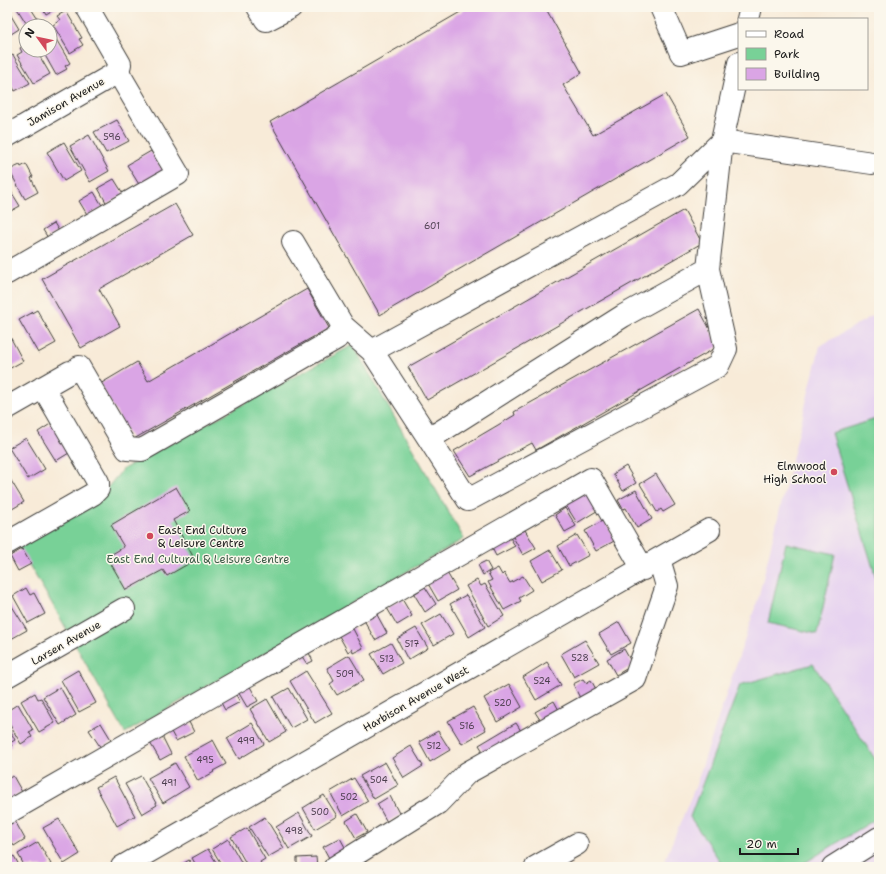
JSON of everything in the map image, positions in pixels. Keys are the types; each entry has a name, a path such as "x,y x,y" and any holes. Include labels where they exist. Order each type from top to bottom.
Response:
{"street":[{"path":"7,273 178,174 87,7"},
{"path":"258,7 266,20 291,7"},
{"path":"661,7 681,53 738,34"},
{"path":"748,18 751,7"},
{"name":"Jamison Avenue","path":"7,136 119,68"},
{"path":"293,242 343,326 372,351 468,500 718,366 726,349 708,269 722,141 738,68"},
{"path":"722,141 872,163"},
{"path":"372,351 678,184 722,141"},
{"path":"429,439 623,316 708,269"},
{"path":"7,408 74,370 127,449 142,450 337,338 343,326"},
{"path":"7,544 93,494 98,489 98,482 43,388"},
{"path":"7,813 591,479 667,586 635,679 467,773 438,803 348,864"},
{"name":"Harbison Avenue West","path":"122,867 709,530"},
{"name":"Larsen Avenue","path":"7,676 124,609"},
{"path":"833,867 879,838"},
{"path":"536,867 577,844"}],"shaded area":[{"name":"Elmwood High School","path":"879,312 879,867 662,867 696,785 758,599 820,346"}],"green space":[{"name":"East End Cultural & Leisure Centre","path":"353,345 464,539 125,733 18,546 97,500 123,469"},
{"path":"879,418 879,587 831,433"},
{"path":"786,543 835,554 817,634 768,623"},
{"path":"813,664 879,765 879,817 798,867 724,867 690,817 740,685"}],"building":[{"path":"16,7 30,7 37,18 23,18"},
{"path":"42,7 59,7 46,14"},
{"path":"469,7 545,7 582,73 563,85 593,135 666,94 690,136 380,315 270,122"},
{"path":"7,9 18,30 8,36"},
{"path":"66,11 82,38 79,39 83,45 70,53 58,33 58,21 60,20 57,16"},
{"path":"58,43 70,63 65,66 67,69 56,75 46,58 58,58"},
{"path":"13,55 30,83 15,91 7,77 7,58"},
{"path":"19,58 41,58 50,74 34,83"},
{"path":"117,120 129,141 106,153 94,132"},
{"path":"89,135 109,171 90,182 70,146"},
{"path":"64,142 81,171 64,181 47,152"},
{"path":"151,151 164,172 140,186 127,165"},
{"path":"26,164 33,177 31,178 38,192 25,199 9,170"},
{"path":"114,179 124,195 107,204 98,188"},
{"path":"7,185 20,206 7,213"},
{"path":"94,192 103,207 88,216 79,201"},
{"path":"175,204 193,235 99,289 120,326 81,348 42,279"},
{"path":"684,210 702,243 427,400 408,367"},
{"path":"54,223 59,231 48,238 43,230"},
{"path":"307,289 329,328 132,440 100,384 137,362 148,381"},
{"path":"699,309 719,346 536,450 532,443 470,476 454,451 515,415 514,412"},
{"path":"37,310 56,343 38,353 19,320"},
{"path":"7,331 23,361 7,370"},
{"path":"55,421 69,453 56,461 38,432"},
{"path":"26,438 45,469 28,479 9,448"},
{"path":"626,466 636,483 623,491 613,474"},
{"path":"7,474 24,502 7,512"},
{"path":"656,474 675,505 663,512 661,509 657,512 640,484"},
{"name":"East End Culture & Leisure Centre","path":"176,487 190,511 173,520 195,560 167,576 163,570 126,590 107,557 124,547 111,525"},
{"path":"636,490 652,519 637,528 626,508 623,509 618,500"},
{"path":"579,494 591,494 600,509 577,523 564,502"},
{"path":"565,508 576,526 565,532 555,515"},
{"path":"604,520 616,540 596,551 585,531"},
{"path":"525,530 536,548 523,555 513,537"},
{"path":"508,534 515,546 496,556 490,544"},
{"path":"577,535 589,555 569,566 558,546"},
{"path":"22,549 31,564 18,571 10,556"},
{"path":"550,550 562,570 542,581 531,561"},
{"path":"486,561 491,570 483,575 478,565"},
{"path":"498,568 502,575 504,573 510,583 523,576 532,590 519,598 521,601 504,610 488,582 492,580 488,573"},
{"path":"446,571 457,590 438,601 427,582"},
{"path":"477,580 481,586 485,584 504,616 488,626 466,586"},
{"path":"425,587 436,604 425,612 414,594"},
{"path":"26,588 30,595 34,593 45,614 28,623 13,596"},
{"path":"466,595 485,627 469,637 450,604"},
{"path":"402,599 412,616 397,625 387,608"},
{"path":"10,603 27,630 11,639 7,633 7,605"},
{"path":"376,613 387,633 375,640 364,620"},
{"path":"441,614 453,634 434,645 422,625"},
{"path":"619,622 631,643 611,654 599,634"},
{"path":"352,627 363,648 353,653 352,649 348,652 338,634"},
{"path":"416,628 428,648 408,660 397,639"},
{"path":"585,640 599,663 574,677 561,654"},
{"path":"391,643 402,663 383,674 371,654"},
{"path":"624,649 633,665 616,675 607,659"},
{"path":"308,651 313,661 307,664 301,655"},
{"path":"349,655 364,680 337,695 330,684 334,681 327,668"},
{"path":"547,662 561,685 536,700 523,677"},
{"path":"78,670 96,703 79,712 61,680"},
{"path":"306,671 332,713 315,723 290,681"},
{"path":"583,679 586,683 591,680 597,691 581,700 573,684"},
{"path":"248,683 258,701 247,707 237,690"},
{"path":"509,684 522,707 497,722 484,698"},
{"path":"60,687 76,715 60,725 43,697"},
{"path":"289,688 307,719 291,728 273,697"},
{"path":"234,691 240,702 225,710 219,699"},
{"path":"35,693 38,699 41,698 55,723 39,732 21,701"},
{"path":"267,699 286,732 269,742 250,709"},
{"path":"554,701 560,712 542,723 535,712"},
{"path":"18,704 33,730 29,732 32,737 21,744 7,720 7,711"},
{"path":"473,707 486,730 462,744 448,721"},
{"path":"187,718 194,732 176,741 169,728"},
{"path":"101,723 112,741 101,748 89,730"},
{"path":"252,723 264,744 239,759 227,738"},
{"path":"516,723 523,734 486,756 479,745"},
{"path":"7,725 15,740 10,743 12,746 7,749"},
{"path":"438,731 450,750 430,762 419,742"},
{"path":"161,734 171,754 160,760 149,741"},
{"path":"213,740 226,764 198,781 184,756"},
{"path":"411,746 423,766 404,778 392,758"},
{"path":"385,762 398,785 374,799 360,776"},
{"path":"175,763 189,787 163,803 148,778"},
{"path":"13,776 22,792 7,801 7,779"},
{"path":"141,776 157,805 142,814 125,784"},
{"path":"114,777 135,816 117,826 96,787"},
{"path":"354,778 368,801 343,816 330,792"},
{"path":"324,795 337,816 315,829 303,808"},
{"path":"390,796 400,815 387,822 377,804"},
{"path":"299,813 312,836 289,849 276,827"},
{"path":"357,814 367,832 356,838 346,821"},
{"path":"265,817 284,848 268,857 249,827"},
{"path":"59,819 80,854 64,864 43,828"},
{"path":"15,821 25,839 14,846 7,835 7,826"},
{"path":"247,828 265,859 260,862 263,867 248,867 231,837"},
{"path":"340,838 346,849 329,858 323,847"},
{"path":"228,839 244,867 223,867 212,849"},
{"path":"38,842 51,864 47,867 25,867 18,854"},
{"path":"208,849 219,867 197,867 192,858"},
{"path":"14,856 20,867 7,867 7,860"},
{"path":"316,857 317,867 297,867 297,858"},
{"path":"189,860 193,867 178,867"}],"place":[{"name":"Elmwood High School","path":"834,472"},
{"name":"East End Culture & Leisure Centre","path":"150,536"}]}
